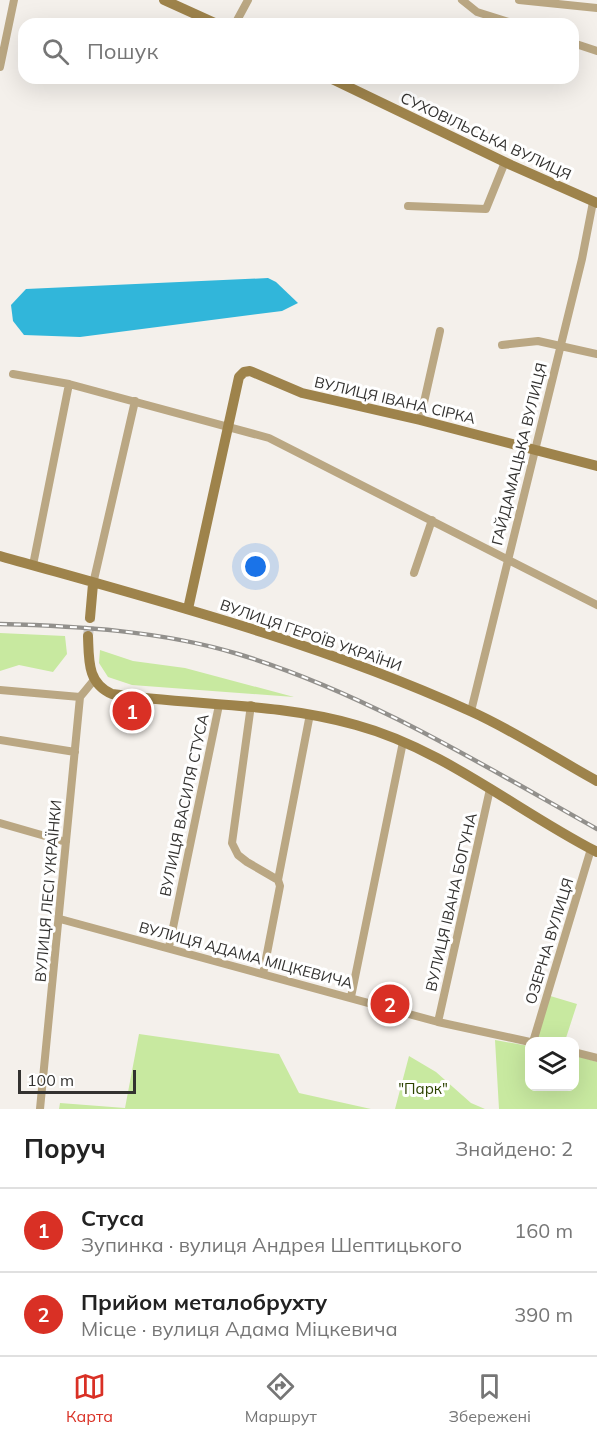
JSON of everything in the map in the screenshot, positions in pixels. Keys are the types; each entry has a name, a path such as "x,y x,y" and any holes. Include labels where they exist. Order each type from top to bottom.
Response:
{"street":[{"path":"0,67 14,0"},
{"path":"164,0 204,18"},
{"path":"238,18 248,0"},
{"path":"462,0 477,12 496,18"},
{"path":"519,0 597,9"},
{"path":"579,45 597,51"},
{"name":"СУХОВІЛЬСЬКА ВУЛИЦЯ","path":"342,84 595,203"},
{"path":"408,206 486,209 505,162"},
{"name":"ГАЙДАМАЦЬКА ВУЛИЦЯ","path":"471,711 595,203"},
{"path":"420,420 440,331"},
{"path":"502,345 528,340 597,354"},
{"name":"ВУЛИЦЯ ІВАНА СІРКА","path":"229,426 239,377 244,372 250,371 302,393 420,420 597,466"},
{"path":"13,374 69,384 269,438 597,605"},
{"path":"33,566 69,384"},
{"path":"90,618 93,584 135,401"},
{"path":"188,609 229,426"},
{"path":"414,573 432,520"},
{"name":"ВУЛИЦЯ ГЕРОЇВ УКРАЇНИ","path":"0,556 252,627 353,662 471,711 597,781"},
{"path":"88,636 89,664 94,680 102,690 112,694 219,705 251,705 310,714 358,725 403,741 490,789 594,851"},
{"path":"0,690 80,697 94,680"},
{"name":"ВУЛИЦЯ ЛЕСІ УКРАЇНКИ","path":"40,1109 80,697"},
{"name":"ВУЛИЦЯ ВАСИЛЯ СТУСА","path":"169,947 219,705"},
{"path":"251,705 232,843 238,855 278,880"},
{"path":"263,974 278,905 278,880 310,714"},
{"path":"0,740 75,752"},
{"path":"351,997 403,741"},
{"name":"ВУЛИЦЯ ІВАНА БОГУНА","path":"438,1022 490,789"},
{"path":"0,823 66,842"},
{"name":"ОЗЕРНА ВУЛИЦЯ","path":"533,1037 594,851"},
{"name":"ВУЛИЦЯ АДАМА МІЦКЕВИЧА","path":"60,919 438,1022 525,1041"},
{"path":"579,1053 597,1058"}],"green space":[{"path":"0,633 65,636 67,654 53,672 19,665 0,671"},
{"path":"100,650 133,661 185,668 294,697 132,685 108,677 99,663"},
{"path":"547,995 577,1004 566,1037 534,1037"},
{"path":"139,1034 279,1054 299,1093 371,1109 59,1109 60,1103 125,1108"},
{"path":"495,1040 525,1045 525,1091 579,1091 579,1056 597,1062 597,1109 499,1109"},
{"name":"\"Парк\"","path":"409,1056 436,1072 471,1103 485,1109 395,1109"}],"water":[{"path":"268,278 276,282 298,303 282,311 80,337 24,335 13,321 11,305 26,289"}],"tunnel":[{"path":"88,636 90,618"}],"railway":[{"path":"0,624 90,628 150,635 209,646 285,670 377,709 466,755 597,829"}],"place":[{"name":"Стуса","path":"132,711"},
{"name":"Прийом металобрухту","path":"390,1004"}]}
